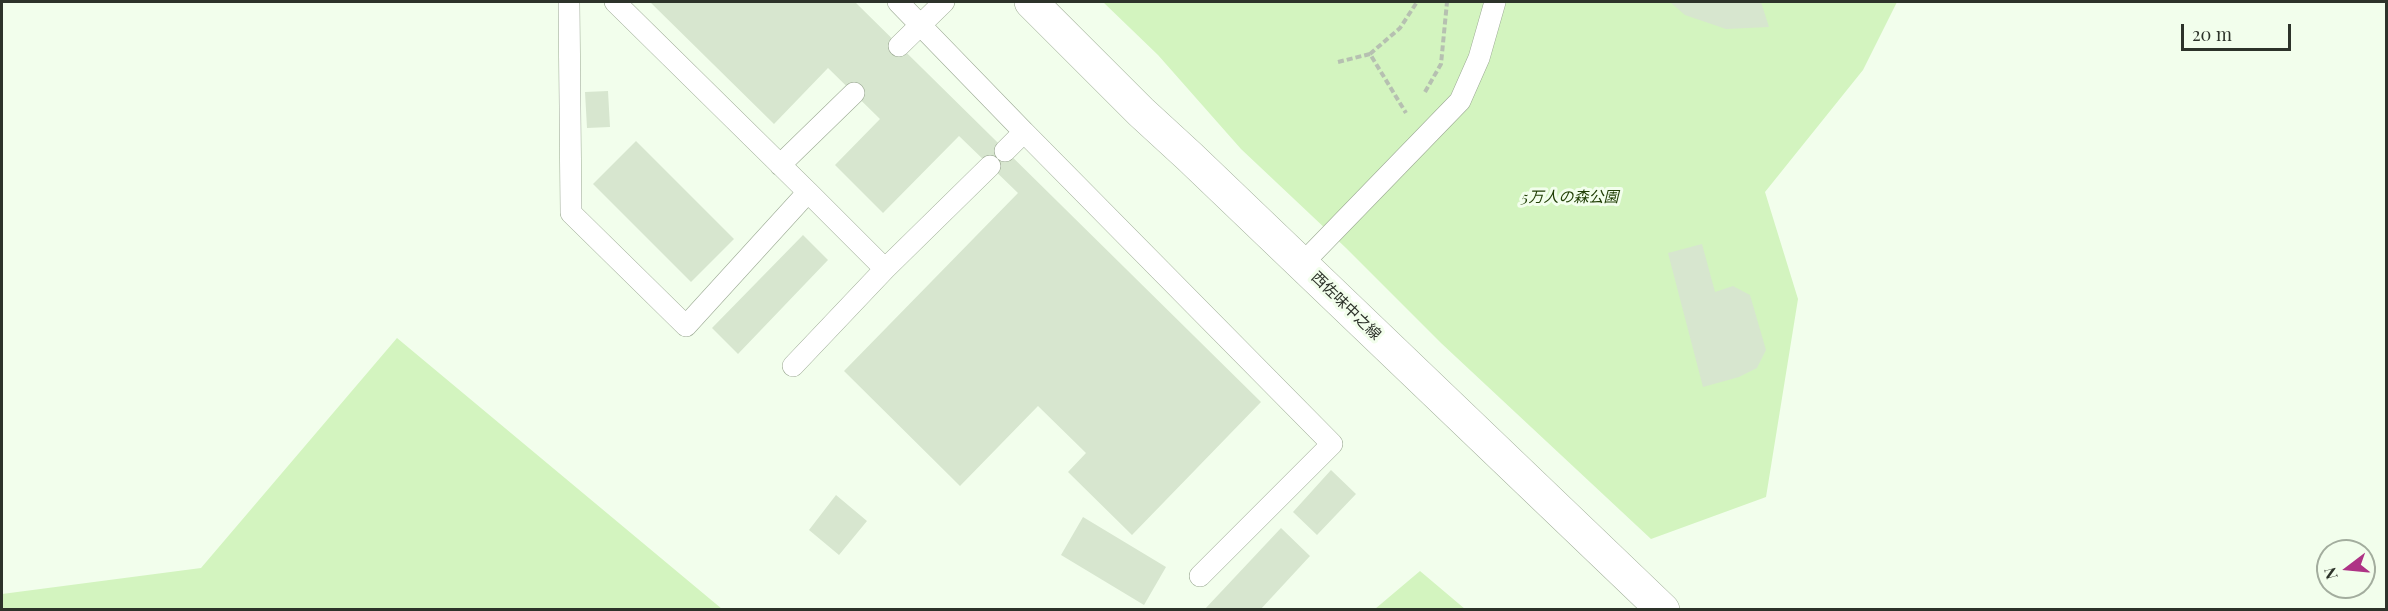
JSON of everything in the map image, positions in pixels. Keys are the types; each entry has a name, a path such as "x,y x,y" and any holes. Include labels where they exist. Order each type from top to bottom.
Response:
{"main road":[{"name":"西佐味中之線","path":"1031,2 1141,112 1663,609"}],"lane":[{"path":"569,2 571,213 686,326 808,192"},
{"path":"615,2 885,269"},
{"path":"898,2 1332,444 1200,576"},
{"path":"899,46 944,2"},
{"path":"1302,264 1460,101 1479,58 1495,2"},
{"path":"780,165 854,93"},
{"path":"1005,151 1024,132"},
{"path":"793,366 885,269 990,166"}],"path":[{"path":"1338,62 1370,54 1400,28 1417,2"},
{"path":"1420,100 1442,64 1447,2"},
{"path":"1370,54 1410,119"}],"green space":[{"name":"5万人の森公園","path":"1103,2 1897,2 1863,70 1765,192 1798,299 1766,497 1651,539 1441,343 1346,248 1241,149 1158,55"},
{"path":"397,338 722,609 2,609 2,594 201,568"},
{"path":"1420,571 1465,609 1375,609"}],"building":[{"path":"650,2 855,2 1261,402 1132,535 1068,472 1086,453 1038,406 960,486 844,371 1018,193 959,136 883,213 835,165 880,119 828,68 774,124"},
{"path":"1670,2 1761,2 1769,27 1726,29 1685,15"},
{"path":"608,91 610,127 587,128 585,92"},
{"path":"636,141 734,239 691,282 593,184"},
{"path":"803,235 828,260 738,354 712,328"},
{"path":"1702,244 1715,292 1733,286 1750,295 1766,350 1757,368 1739,377 1703,387 1668,253"},
{"path":"1331,470 1356,494 1317,535 1293,512"},
{"path":"836,495 867,521 839,555 809,530"},
{"path":"1083,517 1166,567 1144,605 1061,555"},
{"path":"1281,528 1310,556 1260,610 1204,610"}]}
